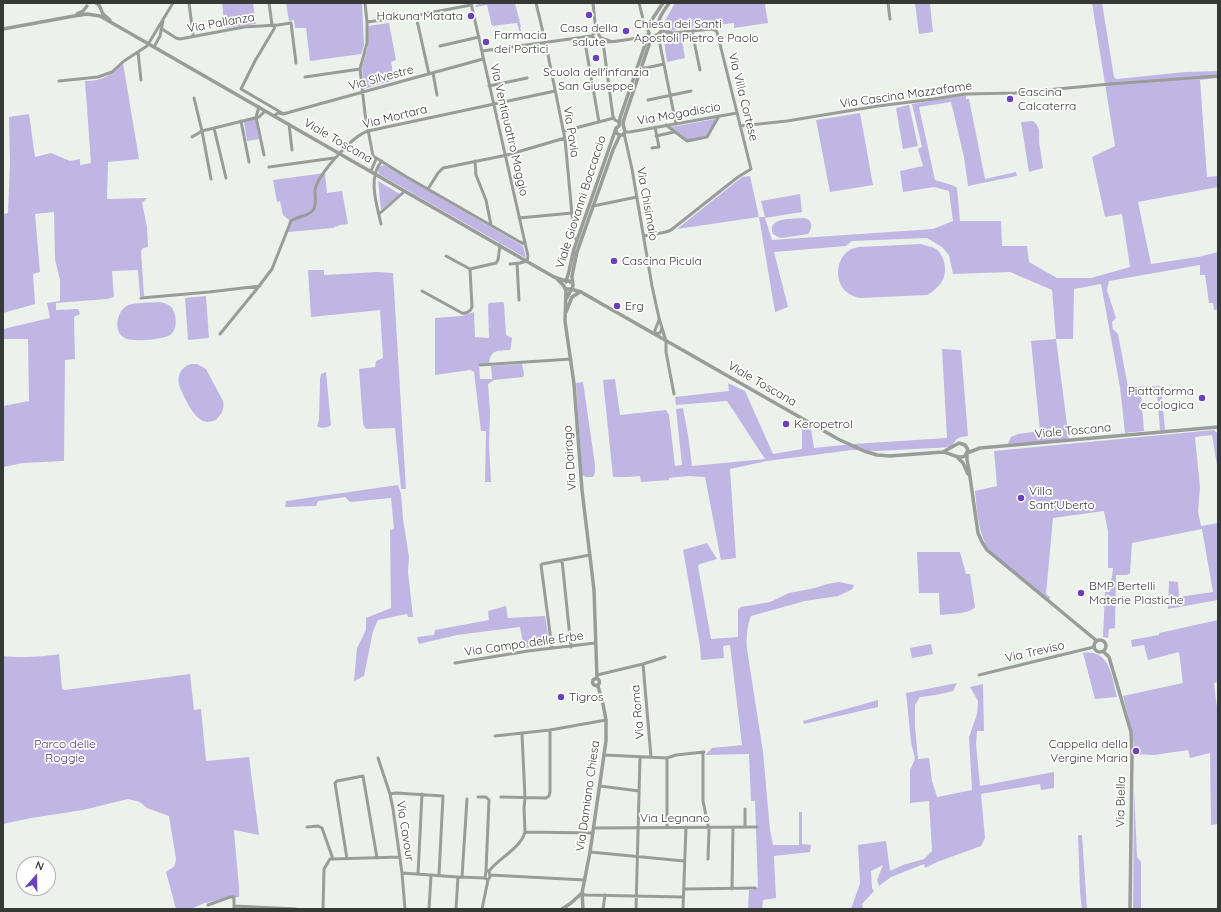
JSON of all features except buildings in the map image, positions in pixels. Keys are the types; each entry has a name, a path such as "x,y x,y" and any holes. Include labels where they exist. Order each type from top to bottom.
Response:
{"street":[{"path":"59,81 95,78 106,76 112,72 124,61 147,46 172,3"},
{"path":"189,3 193,34"},
{"path":"269,3 274,29 255,61 241,89 284,114"},
{"path":"365,3 367,45 360,69 364,114 373,155 376,159 371,171"},
{"name":"Via Pavia","path":"536,3 564,131 574,236 577,240"},
{"path":"594,3 596,32 599,34 598,38 602,42 614,118 621,125"},
{"path":"639,3 643,19 649,33"},
{"path":"647,27 663,3"},
{"path":"661,31 659,24 660,17 669,3"},
{"path":"888,3 890,19"},
{"path":"367,22 416,16 471,4"},
{"name":"Via Ventiquattro Maggio","path":"471,4 528,256 527,261"},
{"path":"89,5 88,12 93,15"},
{"path":"74,16 82,12 89,5"},
{"path":"3,29 74,16 93,15 98,12 98,5"},
{"name":"Viale Toscana","path":"98,5 103,14 112,22 148,44 554,277 566,281"},
{"name":"Viale Toscana","path":"93,15 112,22"},
{"path":"416,16 437,95"},
{"path":"154,47 161,32 163,20"},
{"path":"650,23 656,22 659,24"},
{"name":"Via Pallanza","path":"161,32 180,39 246,26 291,23 296,63"},
{"name":"Via Villa Cortese","path":"644,236 671,230 750,169 718,32 712,29 673,33 661,31"},
{"path":"156,30 161,32"},
{"name":"Viale Giovanni Boccaccio","path":"566,281 577,240 616,130 624,119 651,39 661,31"},
{"path":"692,31 700,70"},
{"name":"Via Pallanza","path":"161,32 172,35"},
{"path":"592,36 593,33 596,32"},
{"path":"602,42 641,38 649,33 656,35 664,64 676,124"},
{"name":"Viale Giovanni Boccaccio","path":"572,283 577,254 593,206 613,150 623,134 621,125 649,33"},
{"path":"482,51 592,36 593,38 611,41"},
{"path":"584,37 599,122"},
{"path":"440,46 479,38"},
{"path":"138,52 141,80"},
{"name":"Via Silvestre","path":"274,116 278,113 284,114 483,59"},
{"path":"641,69 664,64"},
{"path":"305,77 360,69"},
{"name":"Via Cascina Mazzafame","path":"740,126 787,121 965,94 1015,93 1117,83 1218,76"},
{"path":"489,86 527,78"},
{"name":"Via Mortara","path":"220,334 260,286 273,266 291,221 311,212 314,209 316,186 334,158 358,136 368,131 555,91"},
{"path":"648,100 691,91"},
{"path":"194,98 211,179"},
{"path":"259,107 256,117 264,155"},
{"path":"192,136 202,131 260,116 265,111"},
{"name":"Via Mogadiscio","path":"623,134 737,113"},
{"name":"Via Silvestre","path":"279,119 284,114"},
{"path":"666,126 687,141 706,138 719,116"},
{"path":"564,131 614,118"},
{"path":"241,121 249,162"},
{"path":"289,124 292,150"},
{"path":"652,148 658,147 655,127"},
{"path":"214,128 226,178"},
{"name":"Viale Giovanni Boccaccio","path":"616,130 616,133 623,134"},
{"path":"656,136 675,132"},
{"name":"Via Chisimaio","path":"623,134 626,140 637,197 652,286 666,341 666,352 674,394"},
{"path":"428,190 442,169 505,155 565,138"},
{"path":"269,167 334,158"},
{"name":"Viale Toscana","path":"376,159 382,161 428,190 525,244"},
{"path":"381,224 375,189 376,174 382,161"},
{"path":"475,161 476,176 486,200 490,225"},
{"path":"379,214 405,191"},
{"path":"593,206 637,197"},
{"path":"519,218 572,213"},
{"path":"446,256 470,269 496,263 498,260 500,245"},
{"path":"510,264 518,264 527,261"},
{"path":"518,264 519,300"},
{"path":"422,291 462,313 465,313 472,308 470,269"},
{"name":"Viale Toscana","path":"554,277 564,287"},
{"path":"566,281 569,281 572,283 566,300 564,287 566,281"},
{"name":"Viale Toscana","path":"572,283 581,292"},
{"path":"141,298 260,286"},
{"path":"564,287 567,289 571,288"},
{"name":"Viale Toscana","path":"571,288 581,292 838,439 856,448 875,454 893,456 944,452 962,458 967,453 980,448 1218,427"},
{"path":"565,317 571,298 573,295 581,292"},
{"name":"Via Dairago","path":"566,300 565,317 575,392 582,490 590,556"},
{"path":"659,318 655,334 660,333 662,328"},
{"path":"646,330 657,324"},
{"path":"480,365 571,359"},
{"name":"Viale Toscana","path":"944,452 959,443 980,448"},
{"path":"966,445 968,448 967,461 978,533 987,550 1097,641 1102,640 1105,643 1106,648 1104,652 1098,652 1094,647 1097,641"},
{"path":"954,446 953,451 963,463 970,479"},
{"path":"552,648 541,565 590,556 594,590 597,677"},
{"path":"562,560 571,646"},
{"name":"Via Campo delle Erbe","path":"455,663 595,643"},
{"name":"Via Treviso","path":"979,675 1094,647"},
{"name":"Via Biella","path":"1104,652 1109,657 1131,732 1130,909"},
{"name":"Via Roma","path":"597,677 665,657"},
{"name":"Via Roma","path":"643,664 651,757"},
{"name":"Via Damiano Chiesa","path":"583,909 582,893 594,828 606,741 604,704 598,686 594,686 592,683 597,677"},
{"path":"495,736 550,730 606,720"},
{"path":"501,797 546,798 549,796 550,730"},
{"path":"488,871 519,842 524,836 525,832 524,808 526,798 522,734"},
{"path":"605,755 667,758 676,755 704,752 704,801 708,827 708,858"},
{"path":"636,909 640,757"},
{"name":"Via Cavour","path":"378,758 390,794 402,873 404,909"},
{"path":"667,758 667,828"},
{"path":"347,859 335,783 337,781 363,776 377,858"},
{"path":"600,786 639,791"},
{"path":"390,794 396,793 443,796 439,875"},
{"path":"418,874 422,794"},
{"path":"478,797 486,797 489,800 488,871 482,909"},
{"path":"456,909 467,799"},
{"path":"745,809 745,827"},
{"path":"307,827 318,826 322,828 333,859"},
{"path":"732,889 733,827"},
{"name":"Via Legnano","path":"594,828 756,827"},
{"path":"683,909 686,828"},
{"path":"525,832 593,833"},
{"path":"590,852 684,860"},
{"path":"323,909 324,869 330,859 400,857"},
{"path":"488,871 490,876"},
{"path":"402,873 486,879 490,879 490,876 585,880"},
{"path":"429,909 431,875"},
{"path":"684,889 756,888"},
{"path":"562,909 582,893 585,895 683,897"},
{"path":"603,909 604,895"},
{"path":"208,906 230,897 234,897 234,907 296,909"}],"green space":[{"path":"222,3 253,3 256,24 225,28"},
{"path":"286,3 362,3 364,46 361,54 310,61 306,28 295,28 294,20 289,21"},
{"path":"483,3 515,3 523,40 517,23 492,26 487,5 476,7 476,5"},
{"path":"675,3 767,3 765,5 768,23 734,28 734,23 714,27 668,31 665,28 664,22"},
{"path":"915,3 950,3 930,4 933,32 919,34"},
{"path":"1092,3 1102,3 1114,77 1117,79 1185,72 1218,71 1218,78 1200,80 1207,177 1218,176 1218,187 1138,202 1151,264 1198,257 1218,252 1218,309 1214,310 1213,303 1209,303 1205,275 1200,275 1200,265 1109,281 1107,290 1116,318 1112,322 1113,329 1118,334 1128,387 1161,386 1165,430 1160,430 1157,392 1141,394 1144,431 1125,433 1120,387 1101,284 1074,289 1073,339 1056,339 1052,290 1010,272 953,274 949,255 942,247 927,238 852,241 846,246 774,252 788,307 775,312 759,217 765,217 761,201 800,194 802,212 765,218 772,240 933,229 953,221 949,191 934,187 903,192 900,171 923,166 918,149 922,147 912,104 966,95 966,99 969,99 985,179 1016,172 1017,176 968,186 964,157 951,102 919,107 935,180 957,188 960,221 1001,221 1002,246 1027,246 1029,262 1057,278 1091,278 1130,267 1122,214 1105,217 1092,157 1115,146"},
{"path":"389,23 396,60 391,62 394,80 364,89 362,68 368,47 368,26"},
{"path":"663,33 681,34 685,58 667,62"},
{"path":"123,63 139,159 108,162 107,199 147,198 142,203 147,227 148,247 143,248 141,251 144,296 140,296 138,270 112,271 114,297 107,299 56,303 56,310 78,309 80,314 74,317 75,359 65,360 64,461 23,463 3,467 3,406 29,401 28,339 3,339 3,329 50,318 47,303 60,301 60,280 55,259 54,212 35,214 40,272 33,274 35,304 3,313 3,214 8,213 10,163 9,117 29,114 35,157 51,153 70,161 80,159 80,165 91,163 85,81 102,78 115,71"},
{"path":"909,105 918,146 903,149 896,108"},
{"path":"860,113 873,185 830,192 816,120"},
{"path":"255,119 259,139 247,141 244,122"},
{"path":"716,120 706,136 687,140 671,127"},
{"path":"1033,121 1039,130 1039,142 1043,168 1029,172 1021,122"},
{"path":"384,165 523,246 526,258 379,174 379,167"},
{"path":"325,173 327,193 342,191 348,224 333,228 288,232 289,220 283,215 280,201 277,202 273,180"},
{"path":"750,176 759,217 677,229 742,177"},
{"path":"378,181 400,194 381,210"},
{"path":"804,218 811,222 811,229 808,234 782,238 773,234 773,224 782,220"},
{"path":"921,244 936,249 943,258 945,267 942,282 936,289 927,295 860,298 852,296 843,289 840,284 838,271 841,259 852,249 859,247"},
{"path":"308,270 324,270 324,275 378,272 393,273 406,489 401,489 395,428 366,429 363,424 359,369 375,367 376,361 383,358 380,310 311,317"},
{"path":"206,296 209,338 188,340 185,298"},
{"path":"160,302 170,306 173,310 176,321 173,333 158,339 131,340 126,339 119,333 117,324 118,319 125,307 136,303"},
{"path":"489,303 504,303 506,335 512,338 511,347 510,350 493,353 489,363 479,364 480,379 492,379 491,366 522,364 524,374 523,377 494,380 488,384 491,482 485,482 486,431 481,431 474,372 470,370 435,375 435,318 462,316 474,312 475,337 489,338 488,305"},
{"path":"1056,339 1069,440 1008,444 1011,437 1018,434 1040,431 1031,341"},
{"path":"942,349 961,350 968,436 958,438 952,447 877,451 852,450 767,461 730,469 736,558 721,560 705,477 688,476 669,478 669,480 641,482 640,476 613,477 603,380 615,379 620,415 666,410 669,415 675,466 682,465 676,409 683,408 692,466 765,459 727,401 676,405 675,397 729,391 728,383 745,391 773,454 802,449 802,423 811,429 814,448 947,438"},
{"path":"191,364 197,364 206,369 223,401 222,412 216,420 207,422 198,418 187,403 180,388 178,380 180,373 184,367"},
{"path":"326,372 331,425 322,428 317,426 319,420 320,379 321,374"},
{"path":"583,382 595,465 595,473 593,477 586,477 582,475 576,383"},
{"path":"1214,430 1218,434 1218,471 1212,435 1195,437 1200,487 1198,512 1201,526 1218,523 1218,600 1168,609 1169,581 1178,582 1179,597 1213,592 1202,529 1132,543 1130,573 1127,575 1116,575 1115,628 1109,629 1108,638 1103,637 1105,592 1112,577 1113,568 1108,568 1108,531 1104,511 1053,518 1046,594 1050,597 1049,602 988,549 980,528 975,491 997,486 994,451"},
{"path":"398,485 401,494 409,557 408,572 413,617 408,617 407,614 378,620 373,631 364,676 354,681 357,648 366,630 366,618 391,608 390,530 394,529 391,498 350,502 345,497 318,501 316,506 285,507 286,501"},
{"path":"707,543 717,559 698,566 711,639 738,637 738,609 741,607 770,602 789,593 827,584 839,582 854,585 851,590 838,596 805,601 751,616 747,632 747,649 763,752 770,830 773,845 799,845 799,812 802,812 802,844 811,845 810,852 774,856 776,898 763,900 762,909 748,909 749,890 758,887 755,801 751,801 749,754 705,755 712,748 742,745 730,645 723,646 724,658 701,660 700,646 683,550"},
{"path":"917,552 960,552 966,574 970,574 975,607 969,611 940,615 939,593 919,593"},
{"path":"506,606 508,618 545,616 550,645 524,648 520,627 457,635 419,644 417,637 434,635 435,630 489,620 488,611"},
{"path":"1218,620 1218,682 1214,683 1218,716 1218,824 1211,825 1210,753 1190,758 1188,750 1154,755 1135,754 1132,731 1123,696 1183,683 1179,652 1148,660 1144,645 1132,647 1131,640 1159,635 1159,633"},
{"path":"931,644 933,654 912,658 910,648"},
{"path":"1083,653 1099,655 1104,660 1111,673 1117,697 1095,699"},
{"name":"Parco delle Roggie","path":"59,654 62,689 64,690 190,674 194,710 201,709 206,761 249,757 259,835 234,831 239,897 224,898 202,904 191,909 176,909 166,872 174,866 176,862 169,816 147,808 140,802 128,799 83,810 3,824 3,656 31,657"},
{"path":"957,683 953,691 920,697 915,705 915,727 918,759 929,758 932,781 937,797 972,790 969,737 977,714 978,701 970,687 983,684 984,731 977,731 976,744 980,786 1054,772 1054,788 1041,790 1040,784 981,794 985,838 981,846 925,868 924,864 891,877 879,886 877,880 883,865 871,871 872,888 874,891 862,904 863,907 861,909 851,909 860,883 858,845 886,841 890,871 903,865 924,859 932,851 929,801 910,803 910,770 915,759 911,742 906,693"},
{"path":"878,700 878,707 804,724 803,721"},
{"path":"1134,789 1137,857 1141,862 1141,909 1133,909"},
{"path":"1078,835 1082,835 1087,909 1082,909"}],"place":[{"name":"Casa della salute","path":"589,15"},
{"name":"Hakuna Matata","path":"471,16"},
{"name":"Chiesa dei Santi Apostoli Pietro e Paolo","path":"626,31"},
{"name":"Farmacia dei Portici","path":"486,42"},
{"name":"Scuola dell'infanzia San Giuseppe","path":"596,58"},
{"name":"Cascina Calcaterra","path":"1010,99"},
{"name":"Cascina Picula","path":"614,261"},
{"name":"Erg","path":"617,306"},
{"name":"Piattaforma ecologica","path":"1202,398"},
{"name":"Keropetrol","path":"786,424"},
{"name":"Villa Sant'Uberto","path":"1021,498"},
{"name":"BMP Bertelli Materie Plastiche","path":"1081,593"},
{"name":"Tigros","path":"561,697"},
{"name":"Cappella della Vergine Maria","path":"1136,751"}]}
